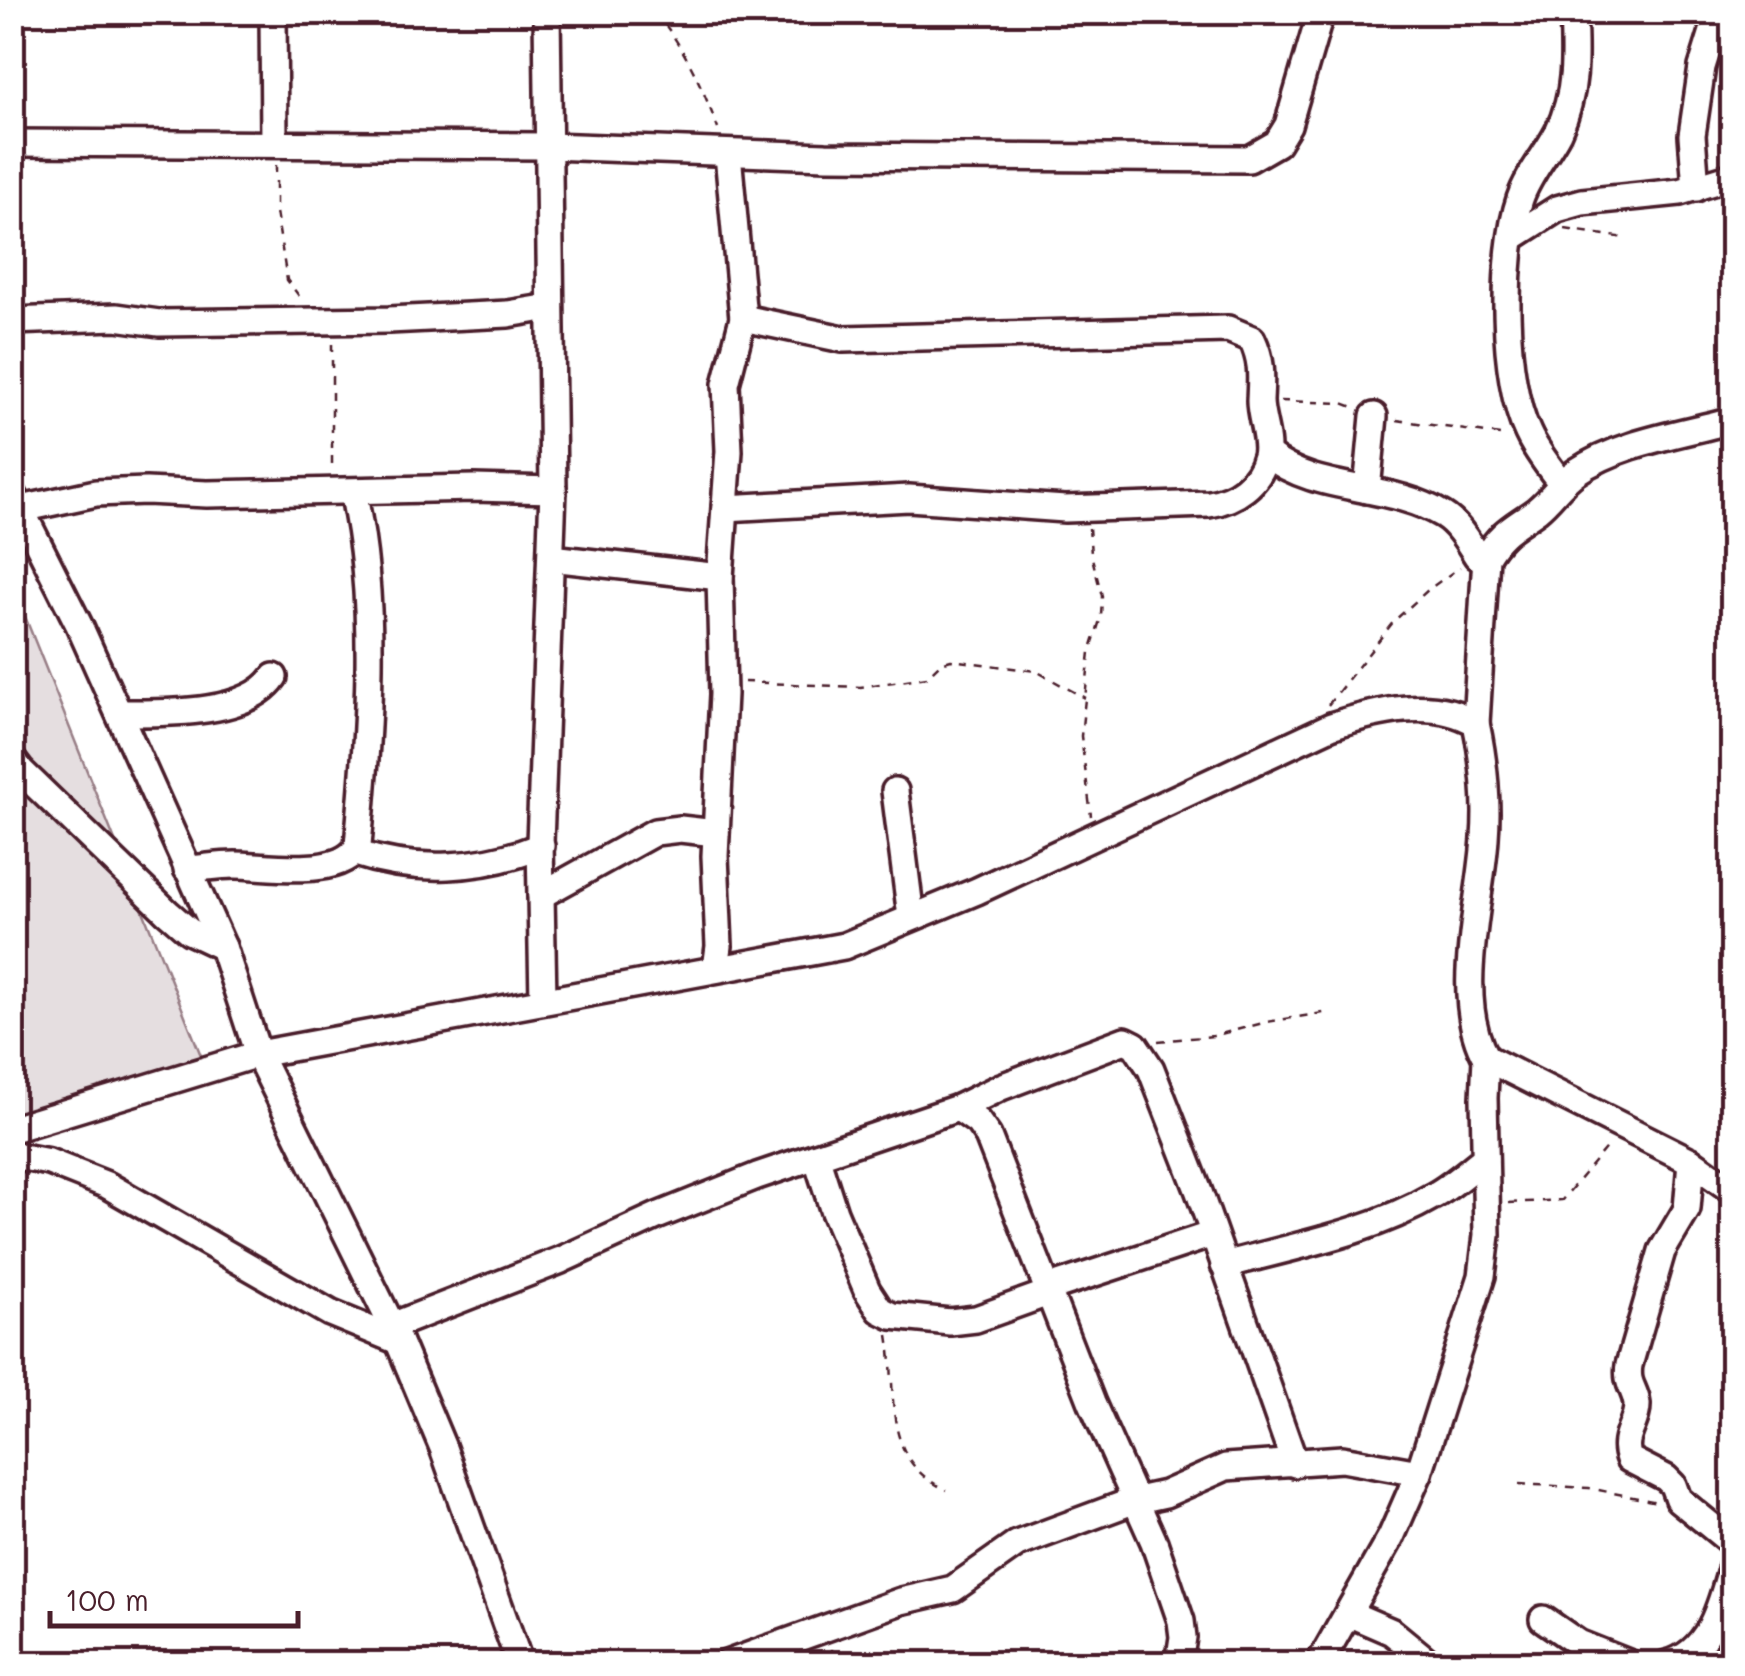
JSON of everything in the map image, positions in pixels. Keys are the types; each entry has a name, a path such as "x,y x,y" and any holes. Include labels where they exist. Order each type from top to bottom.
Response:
{"street":[{"path":"273,12 276,144"},
{"path":"543,1000 540,846 553,490 547,12"},
{"path":"12,143 549,146 728,154 1249,159 1277,143 1288,125 1321,12"},
{"path":"1562,484 1529,436 1509,360 1508,282 1521,194 1558,132 1574,90 1573,12"},
{"path":"1696,188 1693,124 1702,67 1719,12"},
{"path":"716,969 716,833 723,680 720,577 729,451 726,384 743,318 728,154"},
{"path":"1513,237 1558,209 1597,199 1696,188 1732,176"},
{"path":"12,320 329,320 492,314 550,307"},
{"path":"724,519 909,498 1088,508 1228,501 1244,492 1267,454 1260,404 1262,358 1252,340 1228,329 843,338 743,318"},
{"path":"1366,490 1374,416"},
{"path":"1320,1664 1391,1537 1419,1472 1482,1276 1486,1058 1477,1034 1470,963 1486,837 1485,789 1476,723 1486,556 1499,535 1534,512 1572,474 1605,456 1732,420"},
{"path":"1267,454 1282,466 1444,515 1477,556"},
{"path":"520,1664 442,1448 395,1334 258,1054 223,948 119,713 17,500 96,493 553,490"},
{"path":"342,492 360,525 369,661 360,827 355,853"},
{"path":"682,571 708,553 724,519"},
{"path":"551,558 720,577"},
{"path":"119,713 221,706 258,694 274,678"},
{"path":"12,1129 258,1054 844,946 978,891 1361,716 1442,709 1476,723"},
{"path":"12,759 167,912 189,931 223,948"},
{"path":"895,791 911,917"},
{"path":"542,895 655,832 680,828 716,833"},
{"path":"187,869 229,865 312,868 333,864 355,853 401,864 479,865 540,846"},
{"path":"12,1155 48,1162 107,1185 330,1314 395,1334 674,1209 958,1108 1001,1087 1125,1040 1142,1053 1150,1068 1295,1464"},
{"path":"1486,1058 1691,1160 1732,1190"},
{"path":"958,1108 978,1122 988,1136 1133,1501 1154,1542 1181,1621 1184,1637 1179,1664"},
{"path":"816,1156 834,1212 867,1290 880,1310 892,1316 950,1322 976,1318 1213,1234"},
{"path":"1224,1265 1318,1243 1379,1222 1436,1194 1485,1158"},
{"path":"1691,1160 1687,1209 1662,1251 1627,1377 1637,1406 1625,1442 1628,1459 1666,1478 1678,1500 1732,1543"},
{"path":"726,1664 901,1602 953,1589 1017,1544 1133,1501 1165,1494 1226,1467 1342,1459 1419,1472"},
{"path":"1667,1664 1685,1657 1713,1626 1732,1566"},
{"path":"1348,1613 1392,1632 1431,1664"},
{"path":"1543,1619 1578,1643 1631,1664"}],"path":[{"path":"655,12 705,94 728,154"},
{"path":"276,144 274,196 287,280 314,311 329,320 342,492"},
{"path":"1534,221 1625,238"},
{"path":"1088,508 1091,554 1102,596 1081,736 1093,838"},
{"path":"1308,737 1322,712 1394,621 1429,589 1477,556"},
{"path":"723,680 860,686 927,678 941,663 950,660 1036,672 1085,698"},
{"path":"1132,1043 1213,1036 1329,1012"},
{"path":"1486,1204 1562,1200 1592,1168 1621,1126"},
{"path":"880,1310 890,1344 901,1450 925,1475 947,1490"},
{"path":"1518,1484 1589,1488 1658,1503 1678,1500"}],"shaded area":[{"path":"12,584 202,1058 12,1122"}]}
